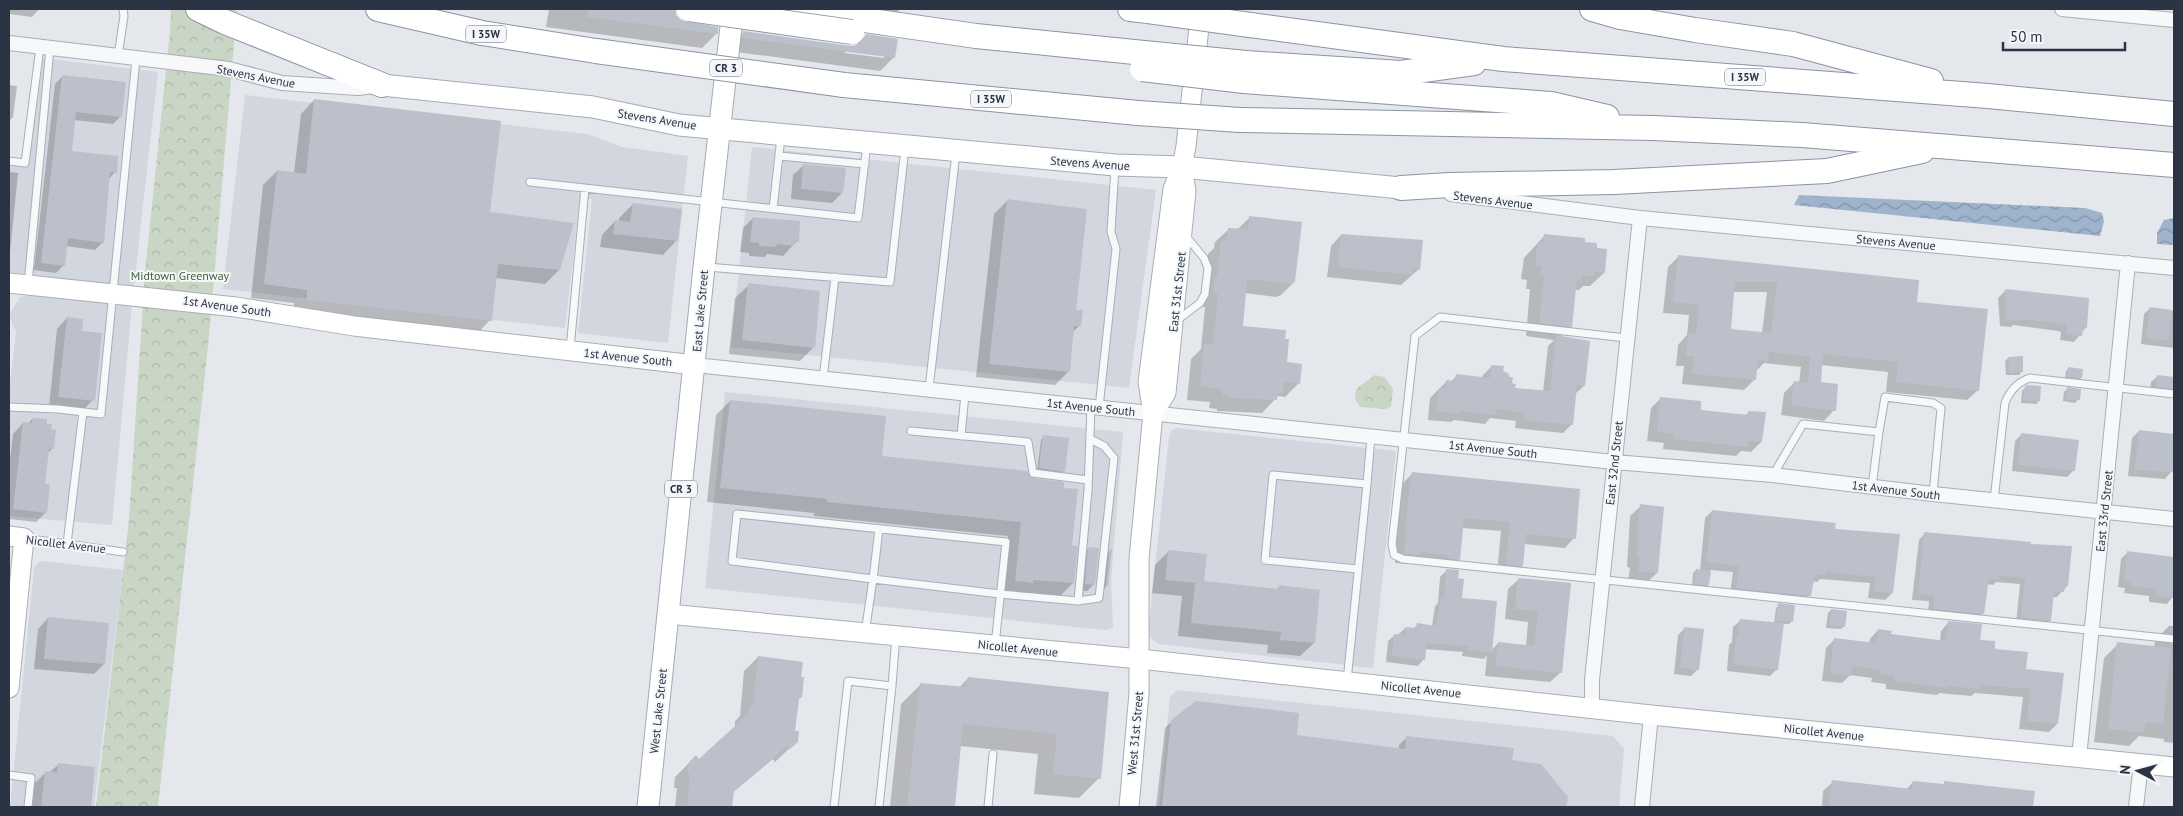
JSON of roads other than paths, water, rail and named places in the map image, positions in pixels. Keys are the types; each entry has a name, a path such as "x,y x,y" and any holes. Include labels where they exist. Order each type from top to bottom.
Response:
{"highway":[{"path":"198,9 225,22 382,85"},
{"name":"I 35W","path":"378,9 482,33 596,51 844,85 1138,114 1240,120 1653,128 1802,135 1948,145 2174,165"},
{"path":"689,9 853,25 1143,61 1552,104 1653,128"},
{"path":"788,9 853,25"},
{"path":"1592,9 1620,17 1793,44 1988,96"},
{"name":"I 35W","path":"1139,10 1503,58 1988,96 2174,114"},
{"path":"1245,72 1401,73 1503,58"},
{"path":"2116,108 2174,106"},
{"path":"1401,188 1449,185 1614,182 1827,171 1948,145"},
{"path":"2135,162 2174,178"}],"main road":[{"name":"East Lake Street","path":"668,614 733,9"},
{"name":"Stevens Avenue","path":"382,85 593,108 680,125 719,127 905,145 956,152 1115,166 1182,167 1401,188"},
{"name":"West Lake Street","path":"648,807 668,614"}],"street":[{"name":"East 31st Street","path":"1140,660 1138,559 1153,413 1148,382 1173,189 1182,167 1200,9"},
{"path":"2062,9 2157,13 2174,20"},
{"name":"Stevens Avenue","path":"9,43 229,69 282,83 358,88 382,85"},
{"name":"East 31st Street","path":"1153,413 1166,393 1183,234 1186,191 1182,167"},
{"name":"Stevens Avenue","path":"1401,188 1640,218 2174,268"},
{"name":"East 32nd Street","path":"1592,707 1592,680 1626,338 1640,218"},
{"name":"East 33rd Street","path":"2079,758 2128,263"},
{"name":"1st Avenue South","path":"9,283 141,295 354,326 823,380 929,388 965,394 1371,437 1614,462 1773,475 2174,519"},
{"path":"9,688 16,537"},
{"name":"Nicollet Avenue","path":"668,614 995,645 2174,768"},
{"name":"West 31st Street","path":"1129,807 1140,660"},
{"path":"1642,807 1652,715"},
{"path":"2136,807 2141,764"}],"lane":[{"path":"118,56 124,16 123,9"},
{"path":"9,161 25,163 45,47"},
{"path":"28,285 45,47"},
{"path":"9,407 101,414 136,59"},
{"path":"773,209 782,133"},
{"path":"530,182 858,218 867,141"},
{"path":"704,267 890,282 905,145"},
{"path":"929,388 956,152"},
{"path":"779,156 865,164"},
{"path":"1078,601 1090,439 1116,249 1111,232 1115,166"},
{"path":"570,351 585,188"},
{"path":"1174,322 1200,303 1205,294 1208,268 1204,258 1183,234"},
{"path":"823,380 835,277"},
{"path":"1626,338 1440,317 1415,336 1392,544 1394,555 1403,559 2174,639"},
{"path":"1994,500 2005,403 2008,394 2020,382 2030,378 2174,394"},
{"path":"961,436 965,394"},
{"path":"1872,487 1878,432 1885,397 1933,403 1941,408 1933,494"},
{"path":"67,544 83,412"},
{"path":"1773,475 1803,424 1878,432"},
{"path":"911,431 1028,442 1033,473 1088,480"},
{"path":"1347,681 1371,437"},
{"path":"995,645 1000,594 1006,542 737,514 732,561 1000,594 1078,601 1099,598 1114,458 1104,446 1090,439"},
{"path":"1358,570 1265,560 1273,475 1367,484"},
{"path":"865,633 879,529"},
{"name":"Nicollet Avenue","path":"16,537 122,552"},
{"path":"879,807 896,635"},
{"path":"834,807 848,682 892,686"},
{"path":"988,807 994,754"},
{"path":"9,775 31,778 28,807"}],"water":[{"path":"1799,195 2085,208 2102,213 2104,221 2100,236 1794,205"},
{"path":"2174,218 2174,245 2157,244 2157,233 2164,220"}],"park label":[{"name":"Midtown Greenway","path":"180,275"}]}
